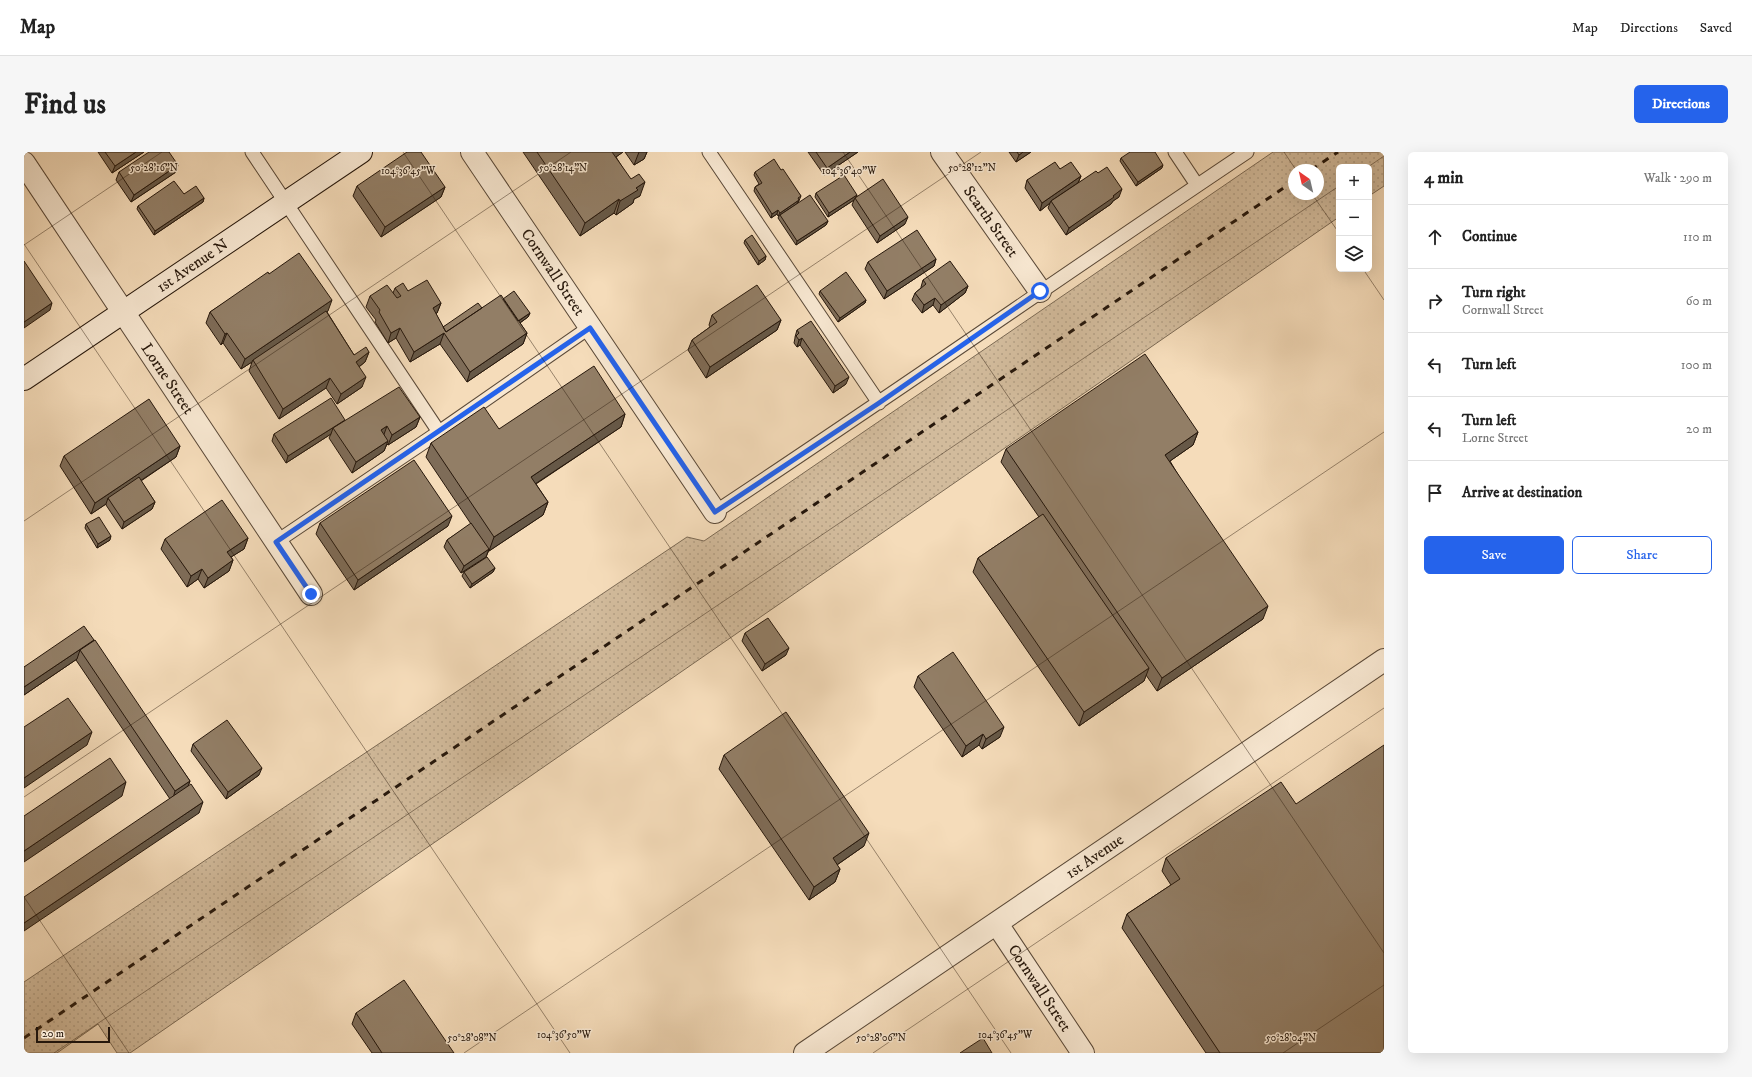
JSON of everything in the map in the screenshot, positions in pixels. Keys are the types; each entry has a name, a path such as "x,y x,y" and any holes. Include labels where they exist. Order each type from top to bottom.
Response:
{"street":[{"name":"1st Avenue N","path":"24,379 361,152"},
{"name":"Cornwall Street","path":"472,152 715,512"},
{"name":"Scarth Street","path":"942,152 1040,291"},
{"name":"Lorne Street","path":"24,163 311,594"},
{"name":"1st Avenue","path":"805,1053 1384,660"},
{"name":"Cornwall Street","path":"997,924 1083,1053"}],"lane":[{"path":"252,152 439,432"},
{"path":"709,152 879,403"},
{"path":"1174,152 1197,185"},
{"path":"715,512 879,403 1040,291 1247,152"},
{"path":"276,542 590,328"}],"shaded area":[{"path":"1273,152 1384,152 1384,186 1372,194 1372,164 1336,164 1336,219 130,1053 117,1053 98,1024 57,1053 24,1053 24,982 687,537 704,541"}],"building":[{"path":"105,152 136,152 115,166"},
{"path":"149,152 169,152 178,165 134,195 119,172"},
{"path":"407,152 421,152 445,187 385,227 357,186"},
{"path":"537,152 612,152 631,179 639,174 645,182 636,188 638,190 620,201 619,199 585,223"},
{"path":"816,152 850,152 827,168"},
{"path":"1130,152 1155,152 1163,165 1138,182 1121,158"},
{"path":"774,159 781,170 783,169 801,196 798,198 799,200 780,213 778,210 772,214 755,187 762,183 755,172"},
{"path":"1055,162 1060,169 1071,162 1081,176 1042,203 1027,180"},
{"path":"1107,167 1122,189 1113,196 1114,197 1069,228 1051,201 1096,171 1098,173"},
{"path":"844,175 857,195 829,213 816,193"},
{"path":"883,179 908,217 880,236 855,198"},
{"path":"174,181 184,194 196,186 204,198 155,231 138,206"},
{"path":"810,195 828,221 797,241 780,215"},
{"path":"917,230 936,259 887,291 868,262"},
{"path":"752,235 766,256 759,261 745,240"},
{"path":"299,253 332,300 245,359 210,312 268,272 269,274"},
{"path":"24,261 52,303 24,322"},
{"path":"950,261 968,286 941,305 935,298 924,305 915,293 926,284 923,280"},
{"path":"846,272 866,300 840,318 820,291"},
{"path":"427,280 441,303 433,308 446,332 501,295 527,333 470,372 444,333 414,352 400,328 391,333 379,312 380,310 370,296 387,285 397,298 401,296 395,288 403,283 408,291"},
{"path":"757,285 781,320 710,367 692,340 717,322 712,315"},
{"path":"514,291 530,313 518,321 503,299"},
{"path":"478,303 482,308 446,332 443,327"},
{"path":"326,311 354,355 366,347 369,352 356,362 366,377 341,394 330,378 283,409 253,360"},
{"path":"811,321 849,377 835,386 802,338 799,340 796,336 799,333 797,330"},
{"path":"1145,354 1198,432 1165,455 1268,606 1162,678 1006,449"},
{"path":"594,366 625,414 531,477 548,502 494,537 431,443 484,407 499,429"},
{"path":"399,387 420,417 392,435 387,426 381,430 388,441 356,462 333,428"},
{"path":"331,398 345,420 288,456 274,434"},
{"path":"149,399 180,446 95,503 64,456"},
{"path":"414,460 452,516 358,580 320,523"},
{"path":"139,477 155,502 124,522 108,498"},
{"path":"222,500 248,538 227,552 233,560 208,578 202,569 191,576 165,539"},
{"path":"1043,514 1149,668 1084,712 978,558"},
{"path":"99,517 111,536 98,544 86,524"},
{"path":"471,523 489,549 464,566 447,540"},
{"path":"487,557 495,568 472,584 464,572"},
{"path":"768,618 789,648 765,664 745,633"},
{"path":"84,626 94,640 24,687 24,667"},
{"path":"95,640 190,781 175,791 80,650"},
{"path":"953,652 1004,727 986,739 983,734 966,746 918,676"},
{"path":"68,698 92,732 24,778 24,727"},
{"path":"786,712 869,833 833,858 840,869 814,887 724,755"},
{"path":"227,720 262,768 228,792 193,744"},
{"path":"1384,745 1384,1053 1220,1053 1127,914 1180,879 1166,858 1281,782 1296,804"},
{"path":"110,758 126,782 24,851 24,816"},
{"path":"191,784 203,802 24,923 24,897"},
{"path":"404,980 454,1053 382,1053 356,1013"},
{"path":"983,1038 992,1053 960,1053"}],"railway":[{"path":"1320,164 1338,152"},
{"path":"24,1038 1288,185"}],"route":[{"path":"311,594 276,542 590,328 715,512 879,403 1040,291"}]}
